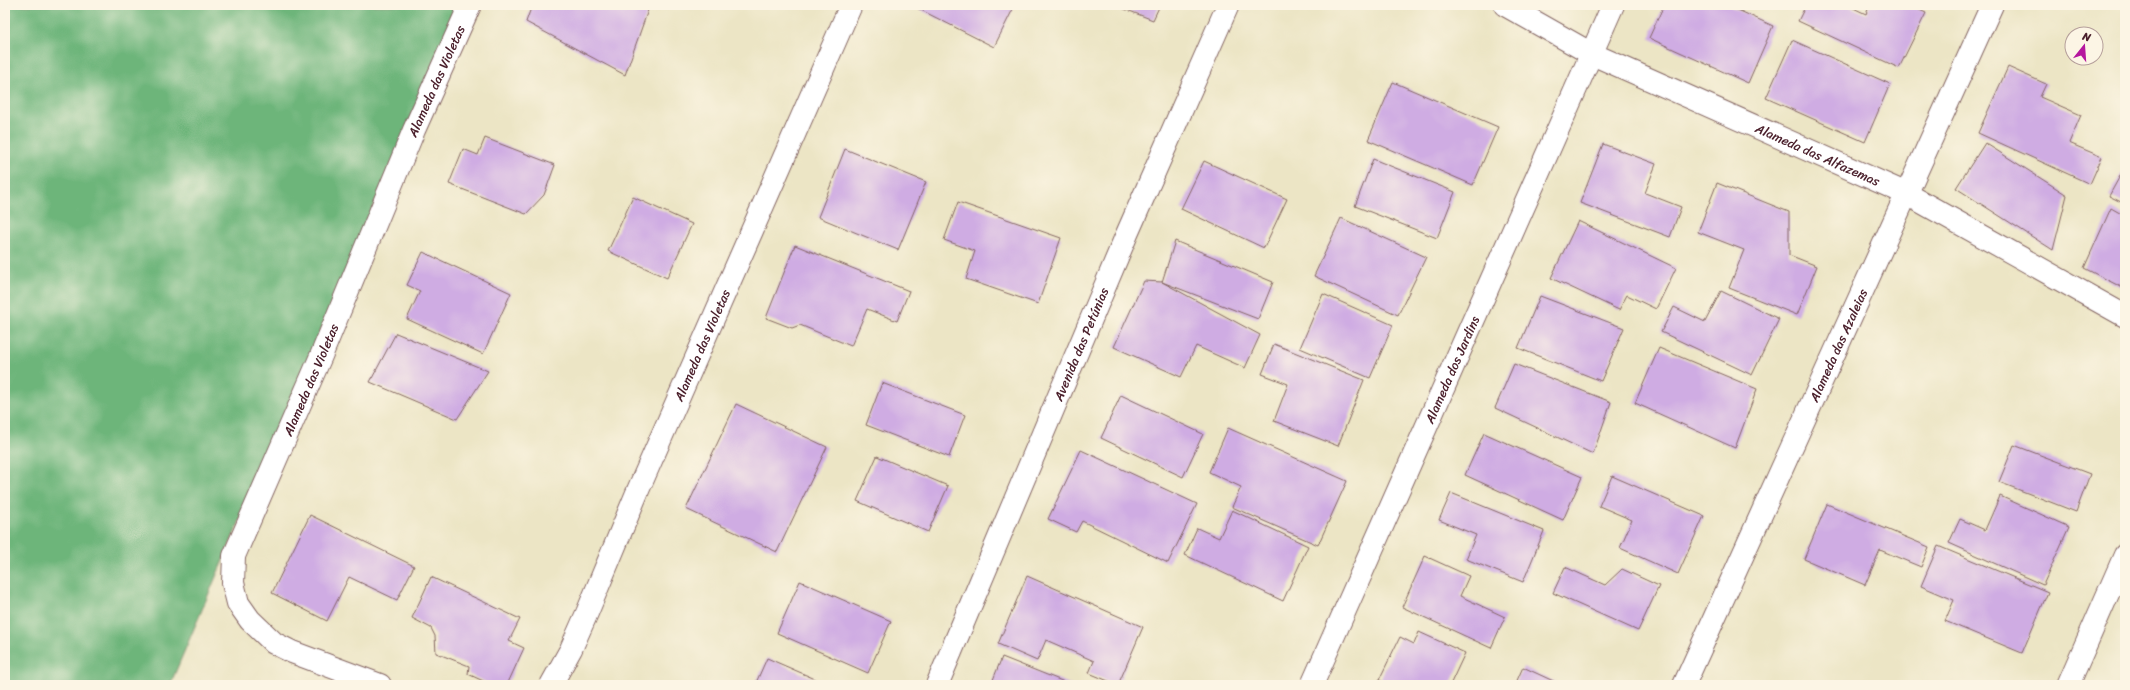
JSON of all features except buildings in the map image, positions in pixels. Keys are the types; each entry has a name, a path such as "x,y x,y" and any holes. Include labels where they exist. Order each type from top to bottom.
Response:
{"street":[{"name":"Alameda das Violetas","path":"380,685 292,652 274,643 250,620 238,603 233,583 234,556 321,356 414,130 470,5"},
{"name":"Alameda das Violetas","path":"551,685 571,649 587,613 639,488 851,5"},
{"name":"Avenida das Petúnias","path":"937,685 1127,234 1228,5"},
{"name":"Alameda das Alfazemas","path":"1505,5 1590,53 1907,194 2125,316"},
{"name":"Alameda dos Jardins","path":"1312,685 1590,53 1613,5"},
{"name":"Alameda das Azaleias","path":"1684,685 1992,5"},
{"path":"2068,685 2125,555"}],"green space":[{"path":"5,5 459,5 170,685 5,685"}]}
